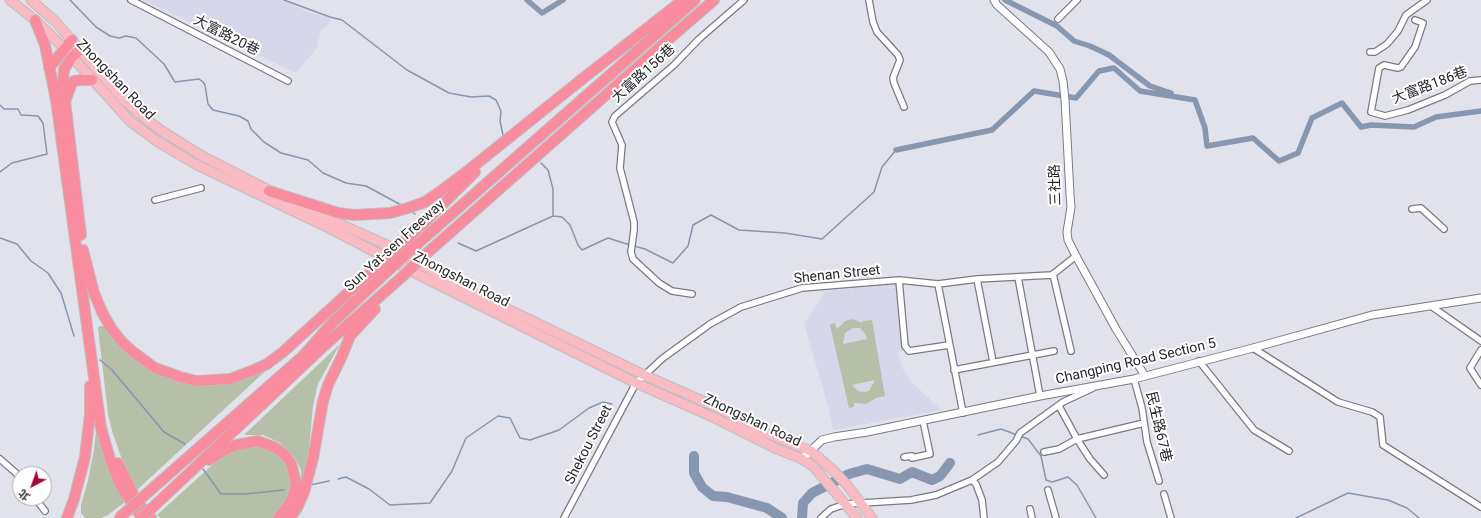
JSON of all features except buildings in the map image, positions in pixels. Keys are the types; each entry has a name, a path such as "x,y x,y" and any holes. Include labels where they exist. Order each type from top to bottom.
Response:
{"highway":[{"path":"270,191 338,213 354,215 390,213 425,202 512,136 684,0"},
{"name":"Sun Yat-sen Freeway","path":"119,518 303,356 333,322 414,247 695,0"},
{"name":"Sun Yat-sen Freeway","path":"141,518 151,513 314,355 714,0"},
{"path":"35,20 45,45 57,105 101,428 110,459 120,485 141,518"},
{"path":"49,68 72,40"},
{"path":"81,50 72,56 64,69 63,84 103,406 118,464 137,502 151,513 199,468 221,452 236,445 258,442 274,448 284,454 291,463 294,474 296,483 293,496 278,518"},
{"path":"66,101 71,85 74,81 92,80"},
{"path":"83,250 94,293 102,312 111,328 122,342 132,351 156,368 180,377 197,381 230,379 267,364 283,352 438,210 512,136"},
{"path":"290,518 297,508 304,492 313,458 323,401 328,385 350,336 378,307 389,289"},
{"path":"67,518 74,499 85,457 90,414 91,358"}],"main road":[{"name":"Zhongshan Road","path":"10,0 35,20 72,56 130,121 158,142 197,165 329,228 429,280 636,383 717,419 777,449 802,459 813,466 858,518"},
{"name":"Zhongshan Road","path":"31,0 55,21 123,99 162,131 202,156 270,191 389,246 454,283 644,375 720,409 754,428 811,451 841,478 872,518"}],"street":[{"name":"大富路20巷","path":"131,0 288,81"},
{"name":"大富路156巷","path":"692,294 672,291 659,283 633,259 631,252 634,222 620,168 622,145 612,122 615,116 674,65 699,39 744,0"},
{"path":"869,0 873,22 877,32 898,55 900,60 893,78 904,107"},
{"name":"三社路","path":"994,0 997,5 1048,52 1060,68 1065,100 1070,194 1067,232 1068,240 1116,328 1145,376"},
{"path":"1058,19 1077,0"},
{"path":"1370,52 1376,52 1387,44 1398,31 1406,15 1427,0"},
{"name":"大富路186巷","path":"1415,20 1423,22 1415,47 1401,67 1398,68 1384,64 1379,68 1371,112 1385,116 1408,110 1446,95 1470,81 1481,80"},
{"path":"155,200 201,188"},
{"path":"1412,209 1421,208 1444,229"},
{"path":"1071,351 1054,274 1076,256"},
{"name":"Shenan Street","path":"636,383 663,358 710,324 741,307 802,288 899,280 938,284 977,279 1054,274"},
{"path":"1018,277 1040,396"},
{"path":"977,279 993,362"},
{"path":"899,280 905,346 909,352 949,345"},
{"path":"938,284 963,413"},
{"name":"Changping Road Section 5","path":"802,459 822,440 963,413 1040,396 1134,379 1372,315 1481,298"},
{"path":"1431,306 1481,341"},
{"path":"1253,348 1338,402 1372,412 1380,417 1383,445 1481,507"},
{"path":"1481,350 1470,368 1481,385"},
{"path":"954,370 1054,351"},
{"path":"1199,361 1254,430 1289,451"},
{"name":"民生路67巷","path":"1134,379 1142,408 1147,442 1159,481"},
{"name":"Shekou Street","path":"564,518 636,383"},
{"path":"821,518 832,509 846,504 911,500 930,496 972,480 998,462 1016,441 1020,433 1063,402 1098,386"},
{"path":"1059,406 1076,439 1090,459 1104,475"},
{"path":"904,457 912,456 912,458 930,454 923,421"},
{"path":"1044,452 1059,449 1076,439 1144,423"},
{"path":"0,459 12,470"},
{"path":"972,480 976,484 982,500 984,518"},
{"path":"1048,490 1056,518"},
{"path":"1164,494 1171,518"},
{"path":"41,506 45,511"},
{"path":"1030,509 1032,518"}],"shaded area":[{"path":"143,0 282,0 311,13 331,18 327,26 321,29 317,48 296,73"},
{"path":"896,284 903,351 898,352 902,368 912,382 941,410 833,430 829,409 804,324 825,291"}],"green space":[{"path":"853,319 862,323 863,321 872,320 885,396 876,398 866,404 854,403 854,407 849,408 830,325 835,323 837,329 845,321","holes":["853,328 860,328 864,332 867,339 843,344 845,333","875,380 869,391 858,391 852,385"]},
{"path":"103,326 115,342 130,356 145,366 200,384 273,364 137,490 125,468 113,434 108,414 98,328"},
{"path":"340,344 318,384 313,406 308,459 301,493 301,470 295,458 280,443 263,435 244,435"},
{"path":"97,422 125,502 108,515 101,518 85,518 81,513 81,505 94,450"},
{"path":"251,445 262,447 276,453 288,466 292,481 290,496 273,518 160,518 157,515 221,457 240,447"}],"waterway":[{"path":"70,0 96,27 110,36 119,38 126,36 136,38 164,64 175,82 199,79 205,85 208,104 213,110 239,116 248,121 251,129 264,142 281,153 308,160 323,173 346,183 366,186 403,206"},
{"path":"284,0 342,20 407,70 449,93 471,97 489,96 496,100 501,111 500,121 503,135"},
{"path":"527,0 542,13 563,0"},
{"path":"1005,0 1057,26 1074,41 1090,46 1109,55 1150,86 1171,93"},
{"path":"896,150 992,130 1034,91 1076,98 1099,71 1114,68 1140,91 1195,100 1205,128 1207,146 1253,138 1279,161 1298,153 1312,118 1342,103 1361,127 1371,125 1414,127 1436,117 1481,111"},
{"path":"0,105 4,109 18,109 21,115 38,116 43,123 47,154 12,163 0,172"},
{"path":"634,246 645,249 673,263 688,246 693,225 711,215 739,230 785,233 822,239 874,192 882,167 896,150"},
{"path":"541,163 548,170 553,189 553,216"},
{"path":"411,211 415,214"},
{"path":"458,243 476,251 553,216 562,217 570,225 578,245 582,250 608,238 630,245"},
{"path":"0,238 17,244 31,261 48,273 61,293 74,336"},
{"path":"100,360 112,370 164,432 185,444"},
{"path":"338,479 346,477 369,489 390,505 430,503 452,471 466,438 498,416 510,418 520,438 530,440 559,430 589,408 603,402 612,404"},
{"path":"978,435 1001,429 1028,439 1041,456 1046,480 1052,482 1068,477 1077,485 1096,518"},
{"path":"694,456 694,473 702,487 713,496 727,497 767,508 782,518"},
{"path":"802,518 803,503 812,493 849,474 867,469 900,479 912,472 932,480 940,476 950,463"},
{"path":"203,469 221,494 245,494 284,490"},
{"path":"310,485 329,481"},
{"path":"1296,518 1348,493 1388,500 1407,508 1419,518"}]}
